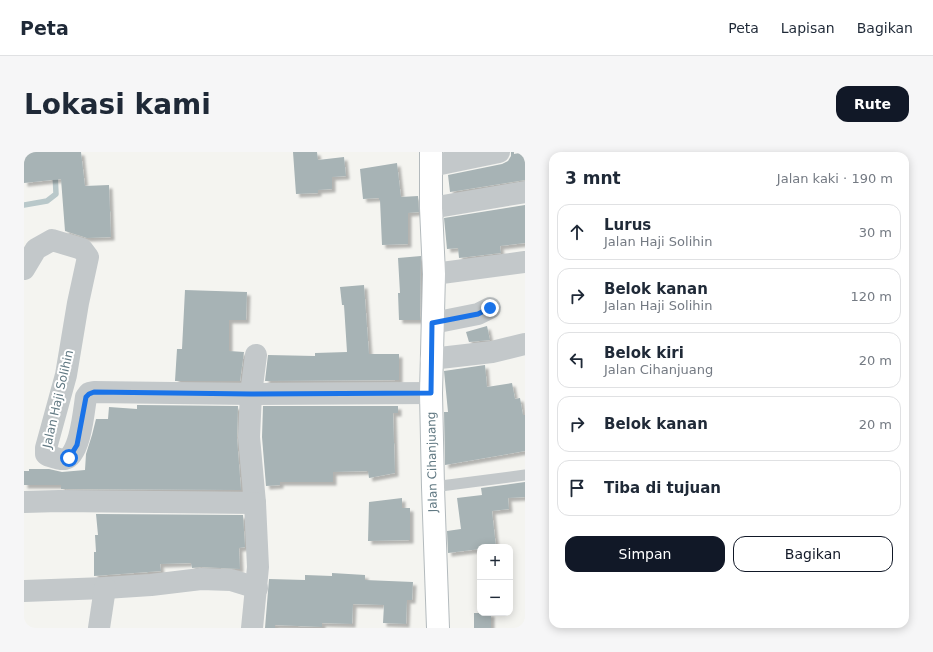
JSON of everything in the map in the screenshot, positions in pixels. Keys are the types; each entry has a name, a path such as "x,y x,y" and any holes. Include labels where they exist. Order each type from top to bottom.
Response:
{"main road":[{"name":"Jalan Cihanjuang","path":"431,159 431,208 434,274 431,359 432,487 438,628"}],"street":[{"path":"431,159 499,152"},
{"path":"431,208 525,192"},
{"name":"Jalan Haji Solihin","path":"24,269 36,249 52,240 82,249 88,257 78,303 66,375 46,448 47,455 63,460 72,455 77,445 86,397 94,392 251,394 431,393"},
{"path":"434,274 525,262"},
{"path":"432,323 478,314 490,308"},
{"path":"431,359 492,352 525,344"},
{"path":"252,628 258,567 255,503 249,437 251,394 256,355"},
{"path":"24,502 255,503"},
{"path":"24,591 151,585 201,579 231,580 257,588"},
{"path":"98,628 105,588"}],"lane":[{"path":"432,487 525,475"}],"building":[{"path":"24,152 81,152 85,186 109,185 111,237 87,238 65,231 61,179 24,183"},
{"path":"293,152 317,152 318,160 344,157 346,176 332,177 332,189 318,190 318,193 296,194"},
{"path":"511,152 514,152 514,154 525,152 525,180 450,192 448,175 502,164 508,161 511,156"},
{"path":"397,163 401,197 418,196 419,212 408,213 408,244 382,245 380,200 379,198 363,199 360,169"},
{"path":"525,205 525,243 500,246 501,253 459,258 458,248 447,249 444,218"},
{"path":"421,256 420,320 399,320 398,293 400,293 398,258"},
{"path":"364,285 369,354 399,354 399,380 265,381 268,355 315,356 315,353 347,352 344,305 342,305 340,287"},
{"path":"185,290 247,292 246,320 229,320 229,351 244,352 240,381 175,381 177,349 182,349"},
{"path":"487,326 490,340 469,342 466,332"},
{"path":"485,365 487,387 512,383 515,399 520,398 523,415 525,415 525,451 445,465 444,412 448,412 444,371"},
{"path":"137,405 238,406 237,438 241,490 61,489 61,485 24,485 24,471 29,471 29,469 49,469 62,472 85,470 86,454 96,419 108,419 109,407 137,409"},
{"path":"263,406 398,406 398,413 393,413 395,473 369,478 368,471 333,472 333,482 280,482 280,485 266,486 262,437"},
{"path":"525,482 525,497 508,498 509,509 492,511 496,544 477,544 477,549 448,553 447,531 461,529 457,498 482,495 481,488"},
{"path":"402,498 402,508 410,508 410,540 368,541 369,502"},
{"path":"96,514 243,515 245,547 239,548 240,569 192,568 191,563 160,564 161,571 94,576 94,552 96,552 95,535 98,535"},
{"path":"332,573 365,575 365,580 413,582 412,600 407,600 406,624 383,623 384,605 353,604 352,624 322,623 322,627 275,625 275,628 265,628 269,579 305,580 305,575 332,576"},
{"path":"474,613 477,613 477,616 491,616 491,628 474,628"}],"waterway":[{"path":"24,205 47,201 56,194 55,172"}],"route":[{"path":"69,458 77,445 86,397 94,392 251,394 431,393 432,323 478,314 490,308"}]}
